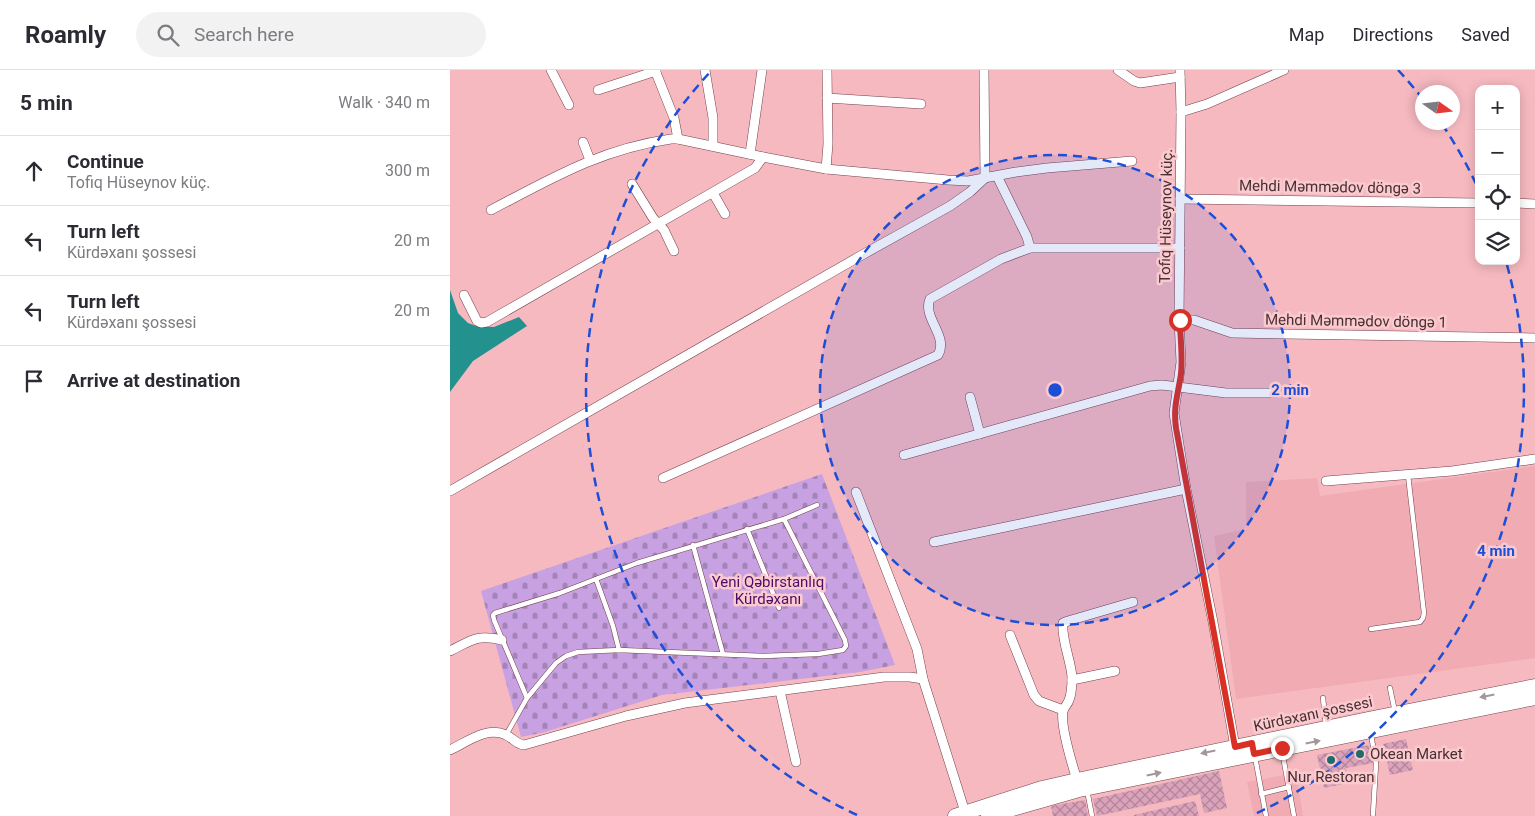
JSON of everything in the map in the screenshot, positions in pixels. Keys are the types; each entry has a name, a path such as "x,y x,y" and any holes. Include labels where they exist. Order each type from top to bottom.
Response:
{"main road":[{"name":"Kürdəxanı şossesi","path":"1281,743 1326,727 1535,686"},
{"name":"Kürdəxanı şossesi","path":"960,814 1042,788 1082,784 1253,748 1370,730 1535,698"},
{"name":"Kürdəxanı şossesi","path":"988,816 1082,784 1235,747 1253,748"}],"street":[{"path":"551,70 568,105"},
{"path":"705,70 713,118 713,146"},
{"path":"750,154 762,70"},
{"path":"826,169 827,70"},
{"path":"450,491 950,206 970,192 985,178 984,70"},
{"path":"1118,70 1140,83 1180,74"},
{"path":"1181,112 1207,104 1284,70"},
{"path":"598,90 655,71 674,118 678,139"},
{"name":"Tofiq Hüseynov küç.","path":"1180,74 1181,368 1174,413 1186,489 1215,632 1235,747"},
{"path":"827,98 921,104"},
{"path":"491,210 590,160 618,150 661,140 678,139 826,169 968,181 1047,168 1132,161"},
{"path":"583,142 590,160"},
{"path":"464,295 477,321 481,323 487,322 755,168 763,157"},
{"path":"998,176 1027,237 1030,248"},
{"path":"632,184 653,218 664,230 674,251"},
{"path":"713,192 725,214"},
{"name":"Mehdi Məmmədov döngə 3","path":"1180,199 1475,203"},
{"path":"1520,204 1535,204"},
{"path":"663,478 938,355 942,349 942,342 929,308 930,299 1002,259 1030,248 1180,248"},
{"name":"Mehdi Məmmədov döngə 1","path":"1180,320 1194,320 1232,333 1535,338"},
{"path":"904,455 1150,386 1162,385 1226,393 1275,393"},
{"path":"970,397 980,434"},
{"path":"1326,482 1452,471 1535,459"},
{"path":"934,542 1186,489"},
{"path":"856,492 917,649 923,680 960,814"},
{"path":"1082,784 1068,748 1063,710 1071,694 1072,680 1071,662 1063,623 1133,602"},
{"path":"1010,635 1034,695 1039,701 1063,710"},
{"path":"450,651 477,637 485,636 502,640"},
{"path":"1072,680 1115,670"},
{"path":"450,750 484,733 492,732 506,735 518,744 524,745 626,716 685,703 884,677 910,677 923,680"},
{"path":"780,691 796,762"}],"lane":[{"path":"1371,629 1420,622 1423,618 1424,613 1408,475"},
{"path":"527,698 494,620 493,615 495,613 560,593 637,563 784,519 818,505"},
{"path":"506,735 527,698 556,663 566,656 578,652 619,650 763,656 818,654 843,650 846,646 845,640 784,519"},
{"path":"747,529 779,608"},
{"path":"693,546 723,654"},
{"path":"596,579 613,626 619,650"},
{"path":"1390,688 1395,713"},
{"path":"1323,698 1326,727"},
{"path":"1370,730 1376,764 1372,814"},
{"path":"1281,743 1294,816"},
{"path":"1253,748 1266,816"},
{"path":"1082,784 1092,816"},
{"path":"1262,794 1289,787"}],"shaded area":[{"path":"1535,466 1535,658 1236,699 1214,536 1246,529 1246,482 1317,478 1320,496"},
{"path":"1296,773 1303,816 1254,816 1247,782"}],"green space":[{"name":"Yeni Qəbirstanlıq Kürdəxanı","path":"822,474 895,665 860,672 662,695 545,732 521,737 481,591"}],"water":[{"path":"450,290 458,313 468,323 476,326 494,327 519,317 527,326 473,361 450,392"}],"building":[{"path":"1406,739 1413,770 1390,775 1383,744"},
{"path":"1369,745 1373,763 1346,768 1349,783 1324,788 1317,755"},
{"path":"1219,771 1227,808 1204,813 1200,794 1097,816 1093,799"},
{"path":"1085,800 1088,816 1053,816 1051,806"},
{"path":"1195,801 1199,816 1134,816 1134,815"}],"place":[{"name":"Okean Market","path":"1360,754"},
{"name":"Nur Restoran","path":"1331,760"}],"route":[{"path":"1180,320 1181,374 1175,398 1174,413 1186,489 1213,622 1235,747 1252,743 1254,754 1282,748"}]}
